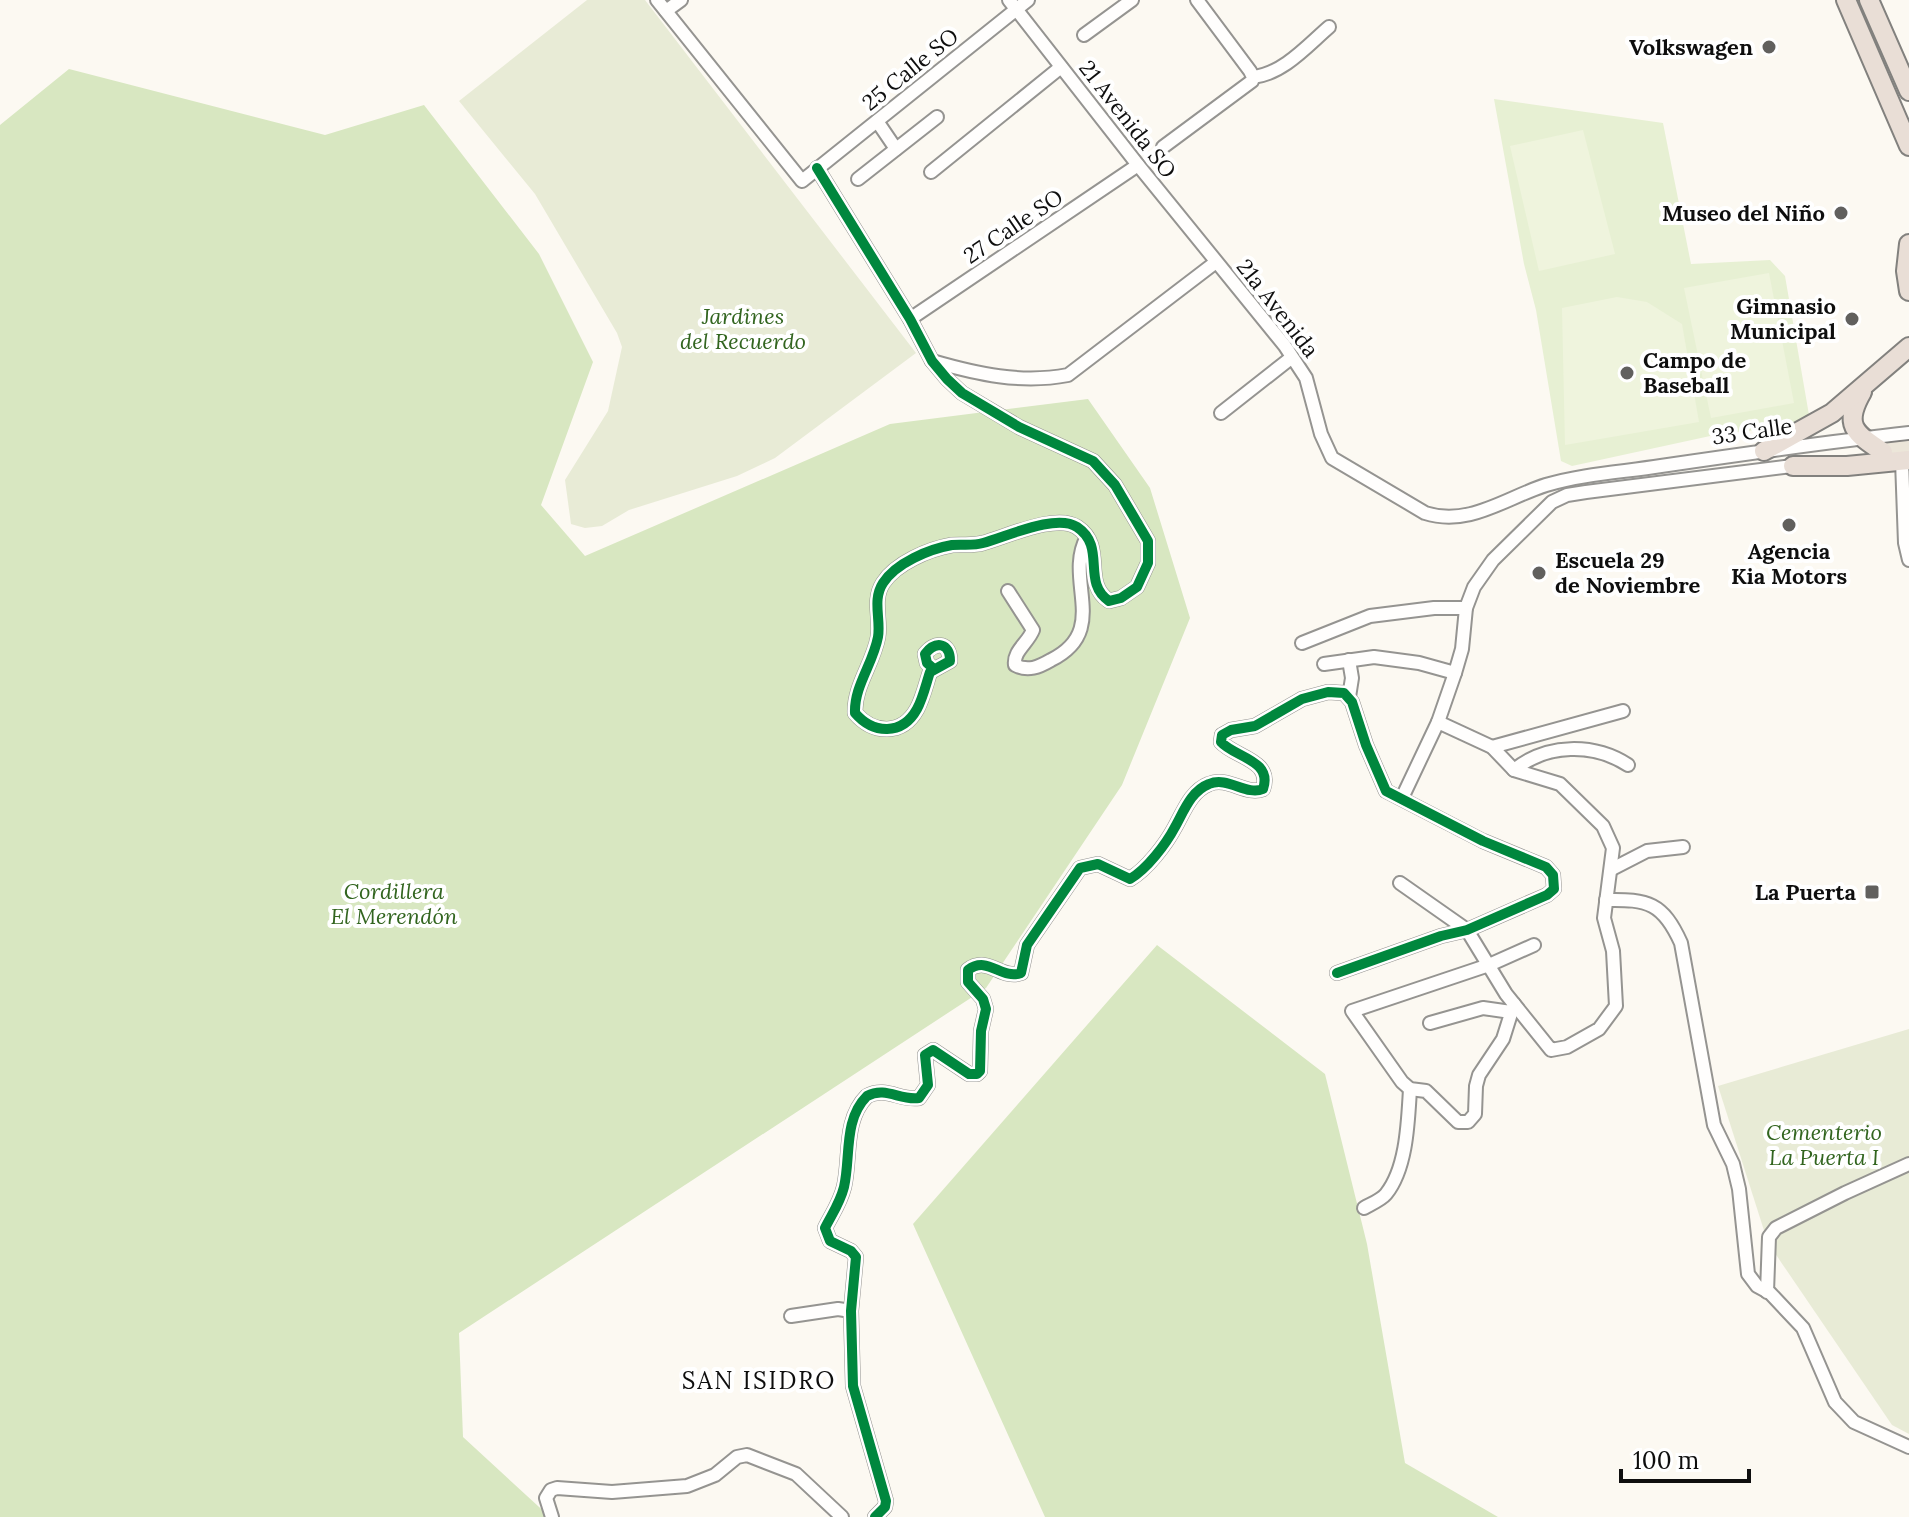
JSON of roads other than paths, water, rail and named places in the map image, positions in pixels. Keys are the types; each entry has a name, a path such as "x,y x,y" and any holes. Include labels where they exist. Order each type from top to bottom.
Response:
{"highway":[{"path":"1846,0 1909,146"},
{"path":"1869,0 1909,91"},
{"path":"1909,244 1906,264 1909,291"},
{"path":"1764,451 1817,423 1909,347"},
{"path":"1883,452 1862,438 1852,425 1852,414 1866,385 1909,358"},
{"path":"1793,466 1861,466 1907,457"}],"main road":[{"name":"33 Calle","path":"1883,452 1907,457"}],"street":[{"path":"657,0 802,181 817,168 910,319 932,361 947,379 962,393 1019,427 1093,461 1115,485 1148,541 1148,563 1137,587 1121,598 1109,601 1095,586 1094,550 1087,537 1065,521 979,544 949,546 896,568 882,585 876,609 878,635 854,699 855,713 864,724 878,729 891,730 904,725 917,709 930,672 934,669"},
{"path":"666,11 681,0"},
{"name":"25 Calle SO","path":"817,168 1013,4 1028,0"},
{"path":"1084,35 1132,0"},
{"path":"1163,147 1252,81 1251,74 1197,0"},
{"name":"21 Avenida SO","path":"1013,4 1216,262"},
{"path":"1251,74 1272,71 1297,55 1329,27"},
{"path":"931,172 1061,67"},
{"path":"858,179 893,146 937,117"},
{"path":"874,123 886,142 893,146"},
{"name":"27 Calle SO","path":"910,319 1138,165"},
{"path":"932,361 999,378 1040,379 1068,375 1216,262"},
{"name":"21a Avenida","path":"1216,262 1285,346 1306,378 1321,434 1332,458 1425,513"},
{"path":"1221,413 1291,358"},
{"name":"33 Calle","path":"1425,513 1440,518 1460,518 1566,480 1909,433"},
{"name":"33 Calle","path":"1466,608 1474,587 1493,560 1537,515 1552,502 1567,495 1735,475 1883,452"},
{"path":"1732,455 1735,475"},
{"path":"1907,457 1905,543 1909,560"},
{"path":"1602,475 1604,491"},
{"path":"1529,491 1537,515"},
{"path":"1008,591 1033,630 1017,652 1015,665 1036,668 1056,658 1072,646 1082,630 1084,612 1079,557 1087,537"},
{"path":"1302,643 1370,616 1434,608 1466,608 1464,638 1455,673 1438,722 1402,798"},
{"path":"1324,664 1388,658 1455,673"},
{"path":"1337,973 1441,936 1467,930 1547,895 1554,889 1553,875 1536,861 1483,841 1390,794 1381,783 1349,697 1352,678 1349,660"},
{"path":"875,1517 885,1507 886,1501 853,1386 851,1311 856,1257 851,1251 830,1241 825,1232 844,1188 852,1126 861,1102 873,1093 881,1092 919,1098 928,1085 925,1055 933,1050 969,1074 977,1074 981,1065 981,1031 986,1009 983,999 968,982 968,970 986,964 1008,975 1021,973 1027,945 1075,873 1087,865 1098,864 1125,878 1134,877 1174,830 1185,806 1200,788 1221,782 1255,791 1263,789 1266,779 1259,767 1250,758 1224,746 1221,738 1225,733 1255,726 1302,699 1336,691 1349,697"},
{"path":"1492,747 1623,711"},
{"path":"1400,883 1467,930 1512,1008 1551,1050 1567,1047 1599,1029 1616,1006 1613,951 1604,918 1613,848 1603,826 1560,784 1514,770 1492,747 1438,722"},
{"path":"1514,770 1555,751 1570,748 1615,756 1628,765"},
{"path":"1612,869 1647,851 1683,847"},
{"path":"1606,900 1639,899 1662,912 1681,943 1714,1125 1733,1164 1739,1189 1748,1274 1803,1328 1835,1402 1854,1422 1909,1447"},
{"path":"1512,1008 1503,1039 1479,1075 1475,1114 1468,1122 1458,1122 1426,1091 1410,1089 1393,1071 1352,1011 1489,965 1534,945"},
{"path":"1430,1023 1483,1008 1512,1008"},
{"path":"1364,1208 1385,1195 1397,1171 1403,1151 1410,1089"},
{"path":"1767,1292 1769,1237 1776,1228 1909,1164"},
{"path":"791,1316 838,1309 851,1311"},
{"path":"552,1517 546,1498 551,1490 557,1488 612,1492 687,1486 715,1475 737,1457 747,1455 796,1474 842,1517"}],"place":[{"name":"Volkswagen","path":"1769,47"},
{"name":"Museo del Niño","path":"1841,213"},
{"name":"Gimnasio Municipal","path":"1852,319"},
{"name":"Campo de Baseball","path":"1627,373"},
{"name":"Agencia Kia Motors","path":"1789,525"},
{"name":"Escuela 29 de Noviembre","path":"1539,573"},
{"name":"La Puerta","path":"1872,892"}],"district":[{"name":"SAN ISIDRO","path":"759,1380"}],"park label":[{"name":"Jardines del Recuerdo","path":"743,328"},
{"name":"Cordillera El Merendón","path":"394,904"},
{"name":"Cementerio La Puerta I","path":"1824,1144"}]}
